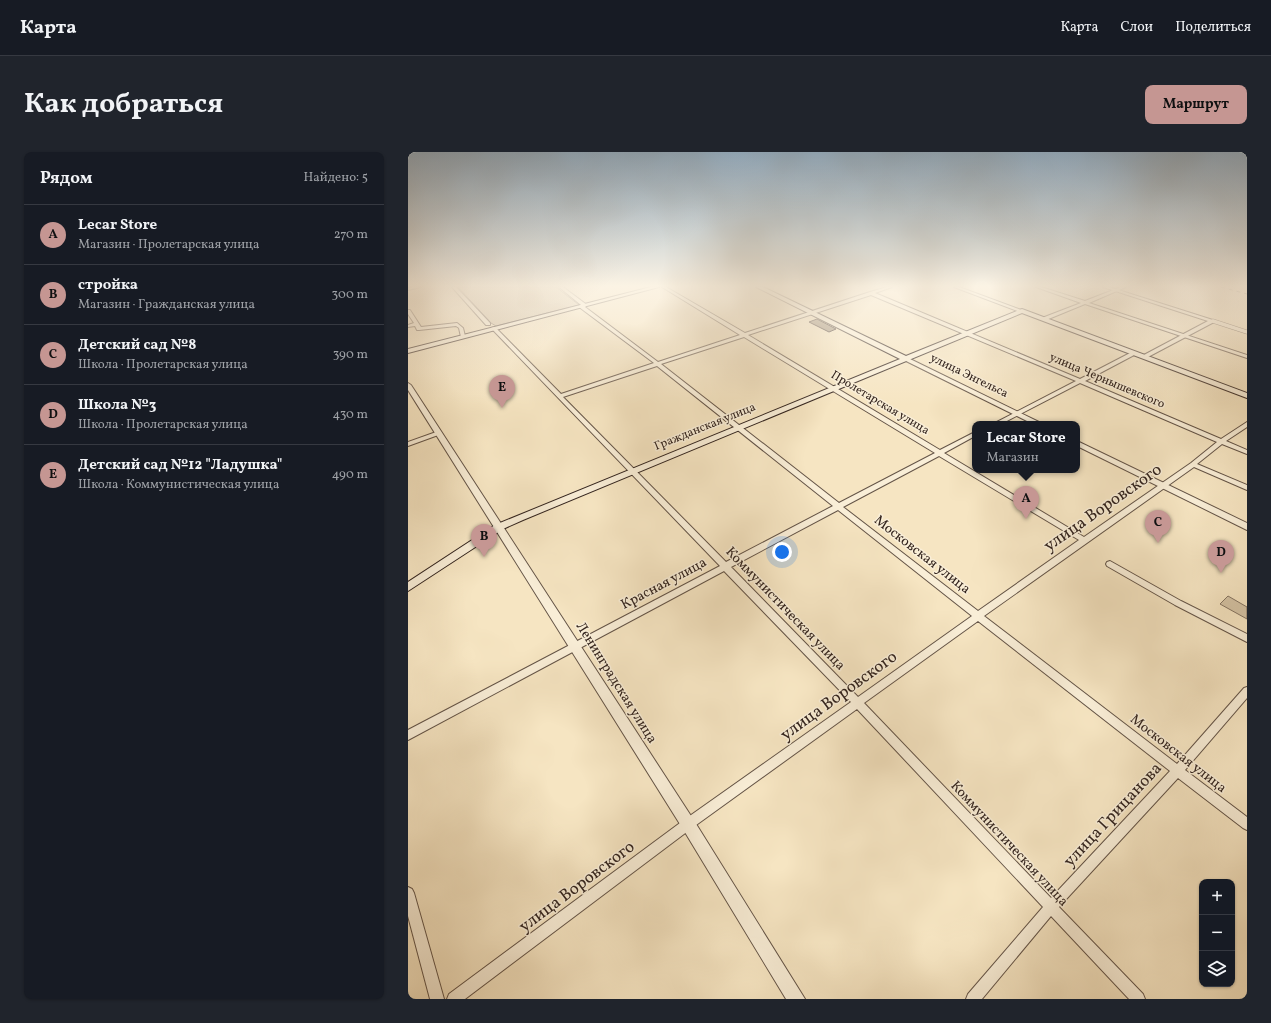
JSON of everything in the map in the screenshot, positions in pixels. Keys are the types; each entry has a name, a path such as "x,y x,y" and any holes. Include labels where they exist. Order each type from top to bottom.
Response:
{"main road":[{"path":"408,351 463,336 489,327"},
{"name":"улица Энгельса","path":"840,327 906,359"},
{"name":"Гражданская улица","path":"408,587 499,527 631,471 985,327"},
{"path":"1064,327 1247,396"}],"street":[{"path":"418,327 419,329 438,327"},
{"path":"460,327 463,336"},
{"name":"Коммунистическая улица","path":"491,327 560,396 724,568 857,702 1050,908 1138,999"},
{"name":"Московская улица","path":"609,327 740,427 838,506 1177,771 1247,824"},
{"name":"Пролетарская улица","path":"731,327 972,472"},
{"path":"560,396 771,327"},
{"name":"улица Чернышевского","path":"953,327 1247,452"},
{"path":"1155,327 1247,357"},
{"path":"1144,357 1202,327"},
{"path":"1230,327 1247,332"},
{"path":"1002,421 1134,353"},
{"name":"улица Энгельса","path":"906,359 1033,421"},
{"name":"Ленинградская улица","path":"408,385 688,824 796,999"},
{"name":"улица Воровского","path":"454,999 688,824 1084,540 1163,486 1247,424"},
{"path":"408,444 439,433"},
{"name":"Красная улица","path":"408,735 972,436"},
{"path":"1080,444 1247,527"},
{"path":"1193,464 1247,488"},
{"name":"Пролетарская улица","path":"974,473 1084,540"},
{"path":"1110,564 1247,638"},
{"name":"улица Грицанова","path":"974,999 1050,908 1177,771 1247,691"},
{"path":"408,893 437,999"}],"shaded area":[{"path":"1228,596 1247,607 1247,619 1220,604"}],"building":[{"path":"818,327 831,327 836,329 829,332"}],"place":[{"name":"Детский сад №12 \"Ладушка\"","path":"502,408"},
{"name":"Lecar Store","path":"1026,519"},
{"name":"Детский сад №8","path":"1158,543"},
{"name":"стройка","path":"484,557"},
{"name":"Школа №3","path":"1221,573"}]}
